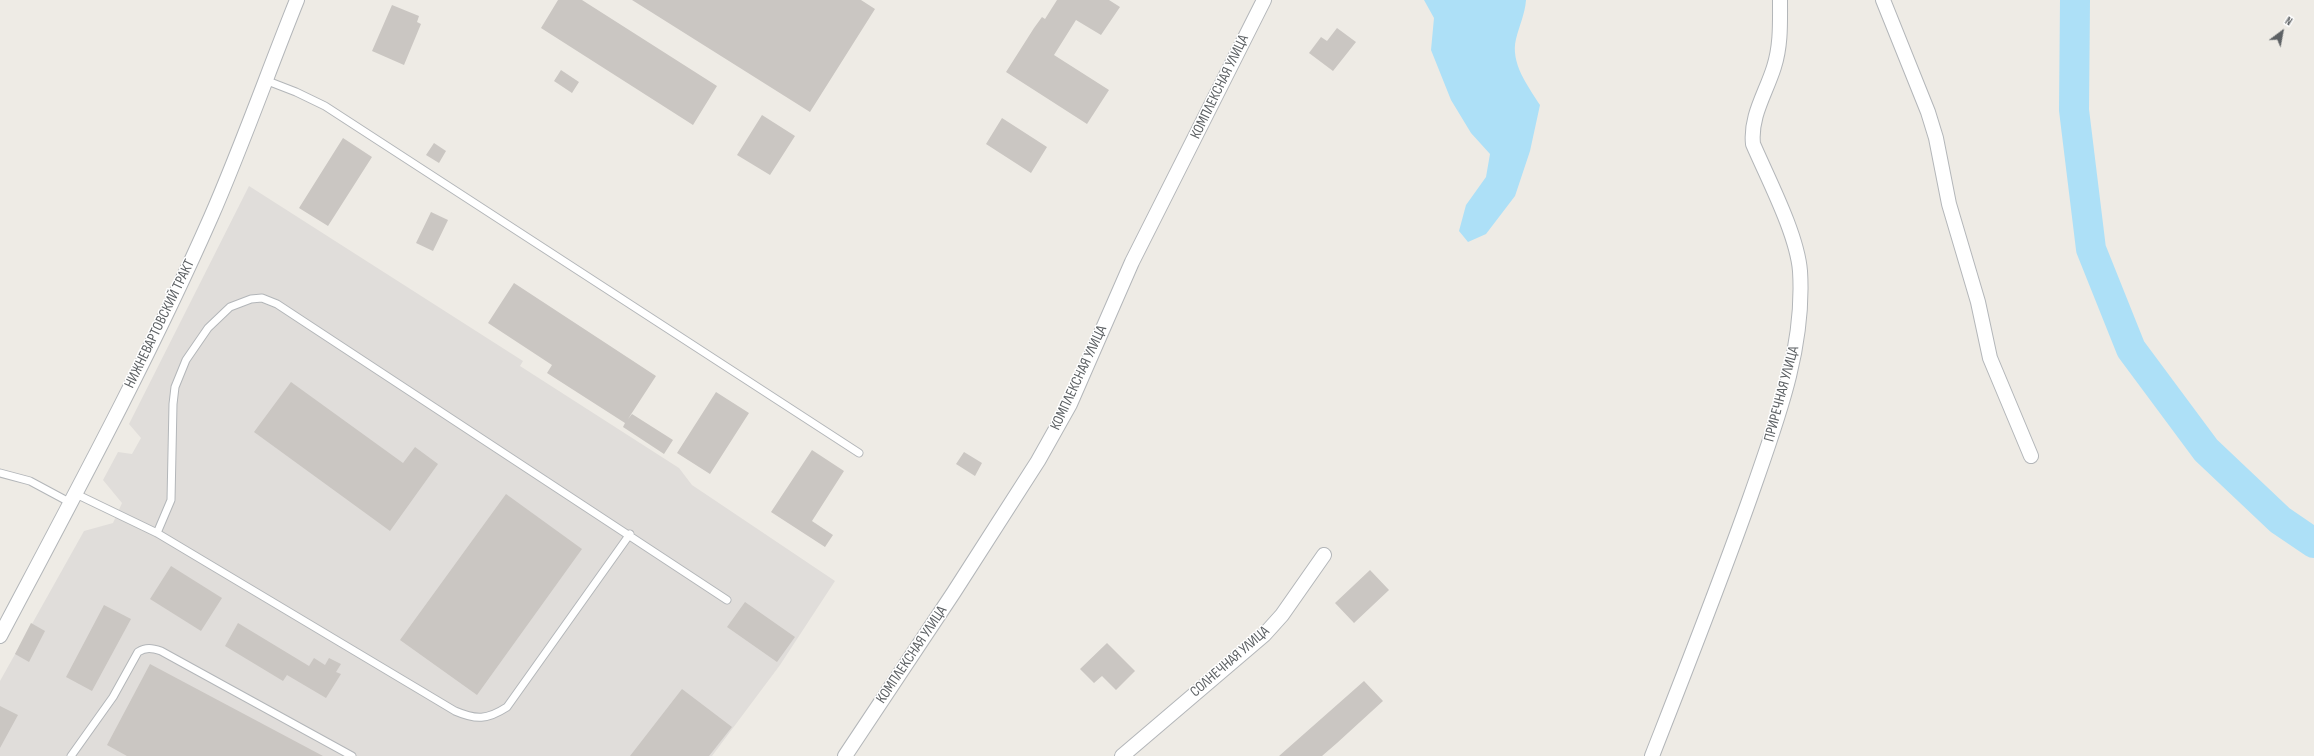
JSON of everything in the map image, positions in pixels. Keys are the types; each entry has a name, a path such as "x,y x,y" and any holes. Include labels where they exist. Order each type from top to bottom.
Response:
{"street":[{"name":"НИЖНЕВАРТОВСКИЙ ТРАКТ","path":"0,636 74,498 186,272 215,208 297,0"},
{"name":"КОМПЛЕКСНАЯ УЛИЦА","path":"845,756 959,586 1038,462 1070,404 1132,262 1264,0"},
{"name":"ПРИРЕЧНАЯ УЛИЦА","path":"1652,756 1745,511 1774,427 1794,356 1799,311 1800,271 1796,246 1753,144 1752,132 1779,45 1780,0"},
{"path":"1884,0 1928,112 1936,138 1949,204 1978,302 1990,358 2031,456"},
{"name":"СОЛНЕЧНАЯ УЛИЦА","path":"1122,756 1264,635 1282,615 1324,556"}],"lane":[{"path":"265,80 296,92 325,106 859,453"},
{"path":"157,532 171,500 173,404 180,372 198,343 219,316 238,302 262,298 277,304 630,534 727,600"},
{"path":"0,473 30,481 157,532 389,672 455,711 471,718 494,715 507,707 630,534"},
{"path":"71,756 113,697 138,652 144,649 152,648 161,651 352,756"}],"shaded area":[{"path":"249,186 523,361 520,366 679,468 692,485 835,581 780,665 712,756 0,756 0,681 84,531 113,523 122,503 103,480 118,452 132,454 141,438 129,424"}],"water":[{"path":"1424,0 1526,0 1515,48 1521,74 1540,105 1530,151 1515,196 1486,234 1468,242 1459,231 1466,205 1486,177 1490,154 1471,133 1451,100 1431,50 1434,18"}],"building":[{"path":"558,0 582,0 717,86 693,125 541,28"},
{"path":"632,0 861,0 875,9 810,112"},
{"path":"1057,0 1109,0 1120,7 1101,35 1076,20 1054,55 1109,90 1087,124 1006,72 1034,28 1042,17 1045,19"},
{"path":"392,5 419,16 417,22 421,24 404,65 372,51"},
{"path":"1337,28 1356,42 1333,71 1309,53 1321,37 1327,41"},
{"path":"561,70 579,82 572,93 554,81"},
{"path":"762,115 795,136 770,175 737,155"},
{"path":"1002,118 1047,147 1031,173 986,144"},
{"path":"343,138 372,157 328,226 299,208"},
{"path":"434,143 446,151 439,163 426,155"},
{"path":"431,212 448,220 433,251 416,243"},
{"path":"514,283 656,376 628,419 632,414 673,440 664,454 623,427 625,423 547,373 552,365 488,323"},
{"path":"291,382 403,463 415,447 438,464 390,531 254,432"},
{"path":"716,392 749,413 710,474 677,453"},
{"path":"812,450 844,471 812,521 833,535 825,547 771,512"},
{"path":"964,452 982,463 975,476 956,464"},
{"path":"506,494 582,549 477,695 400,640"},
{"path":"171,566 222,598 201,631 150,599"},
{"path":"1370,570 1389,590 1354,623 1335,603"},
{"path":"745,602 795,637 777,662 727,627"},
{"path":"104,605 131,619 92,691 66,677"},
{"path":"31,623 45,631 29,662 15,654"},
{"path":"238,623 309,666 314,658 325,665 329,658 341,664 336,672 341,674 326,698 287,675 283,681 225,646"},
{"path":"1107,643 1135,671 1116,690 1102,676 1094,683 1080,669"},
{"path":"150,664 323,756 127,756 107,745"},
{"path":"1364,681 1383,701 1337,743 1322,756 1279,756"},
{"path":"682,689 732,727 709,756 630,756"},
{"path":"0,706 18,715 0,748"}],"waterway":[{"path":"2075,0 2074,110 2091,249 2131,349 2206,450 2280,520 2314,543"}]}
